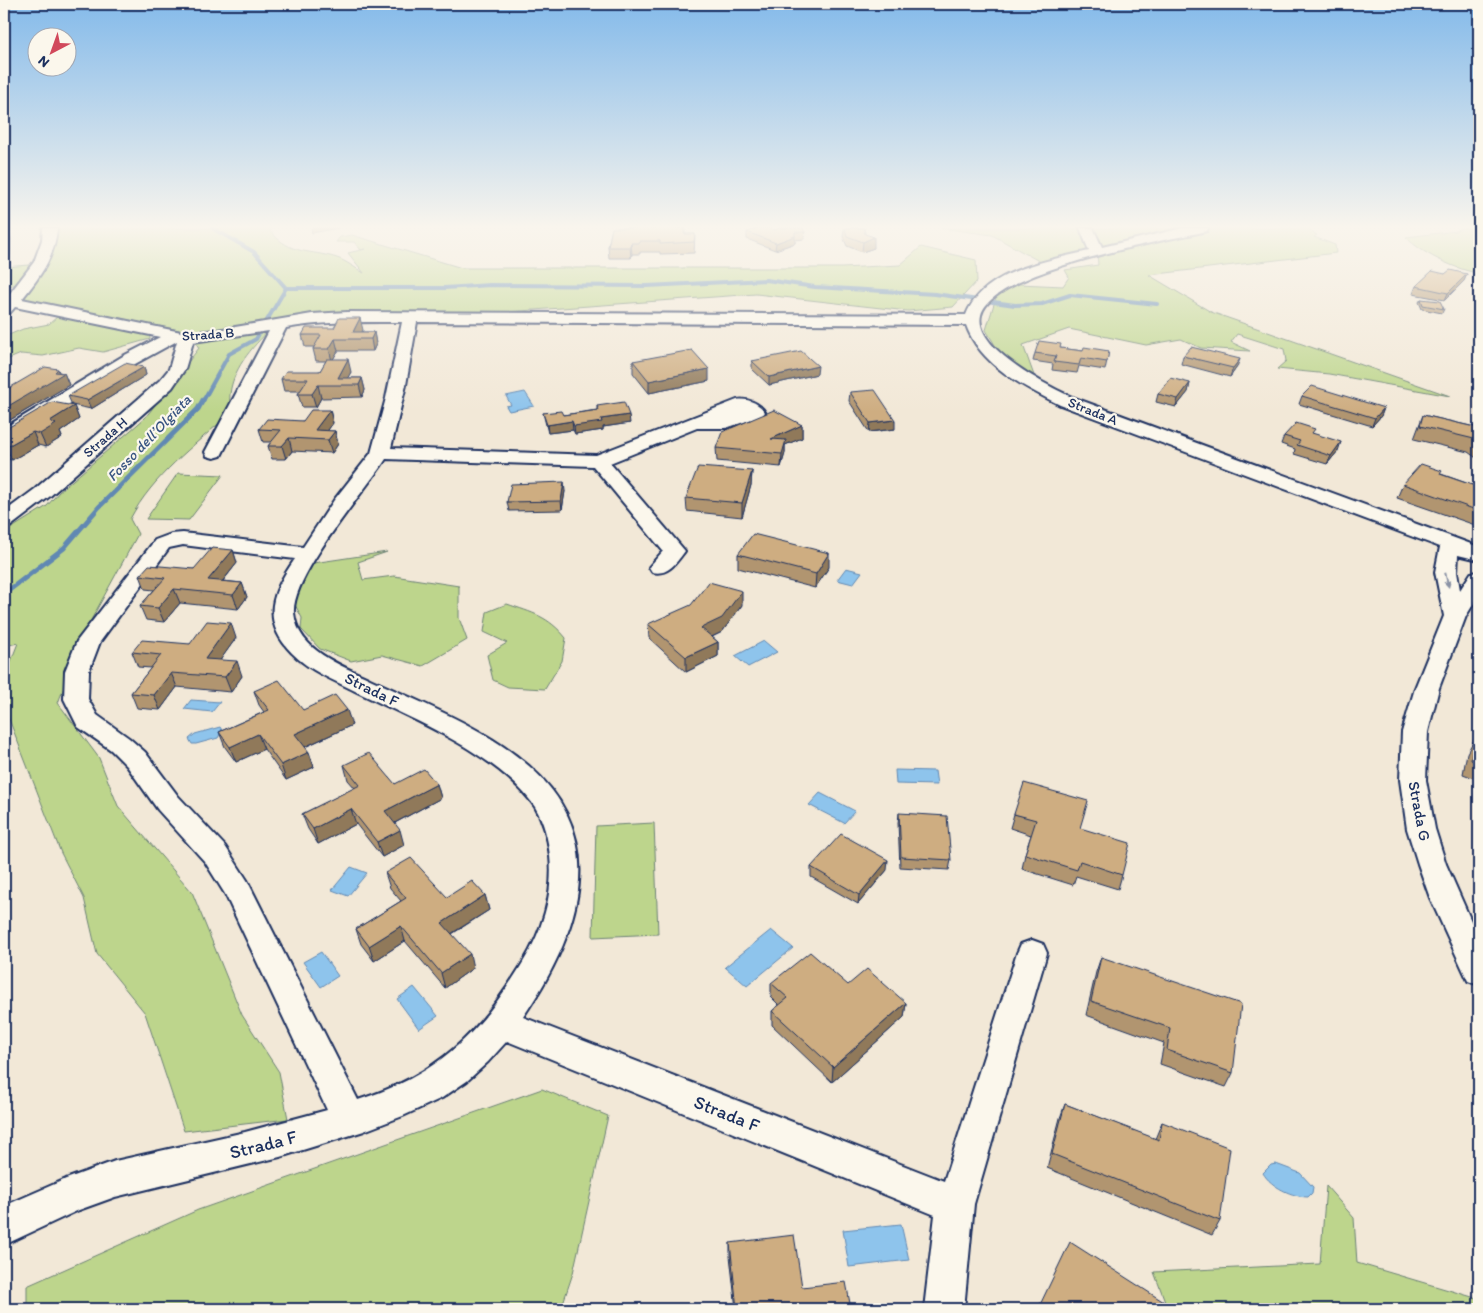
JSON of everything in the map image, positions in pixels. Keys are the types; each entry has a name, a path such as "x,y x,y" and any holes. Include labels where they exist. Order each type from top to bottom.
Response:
{"street":[{"name":"Strada B","path":"7,307 20,289"},
{"path":"972,320 983,301 996,289"},
{"name":"Strada B","path":"7,307 52,308 180,337 210,336 329,317 972,320"},
{"name":"Strada F","path":"4,1226 85,1189 126,1175 322,1130 349,1119 384,1109 417,1095 438,1082 474,1053 500,1023 535,972 551,941 560,916 566,881 564,846 555,819 530,781 499,756 422,714 326,667 301,648 287,628 283,610 287,592 344,500 380,453 394,404 410,318"},
{"name":"Strada A","path":"972,320 984,344 1004,364 1029,382 1066,401 1479,554"},
{"path":"214,452 268,327"},
{"path":"4,436 130,360 180,337"},
{"name":"Strada H","path":"4,522 42,493 166,384 177,369 180,337"},
{"path":"380,453 598,461 693,423"},
{"path":"598,461 674,551 660,568"},
{"path":"309,554 183,539 171,540 162,544 89,642 77,671 76,698 87,721 131,753 168,803 204,841 225,869 237,888 349,1119"},
{"path":"1451,544 1445,570 1455,616"},
{"name":"Strada G","path":"1479,578 1455,616 1427,688 1415,732 1413,780 1421,828 1432,864 1445,898 1479,972"},
{"path":"944,1309 955,1204 1032,953"},
{"name":"Strada F","path":"500,1023 955,1204"}],"green space":[{"path":"28,289 969,289 953,307 908,311 756,294 492,313 278,322 256,344 243,360 234,378 230,391 229,415 162,475 139,503 130,519 138,534 85,631 58,703 99,758 118,806 192,892 242,1015 279,1072 288,1119 184,1131 145,1013 97,954 84,898 61,853 7,714 6,674 18,643 4,646 4,533 47,506 59,492 145,418 199,348 196,343 210,331 183,331 21,298"},
{"path":"1007,289 1173,289 1211,312 1450,396 1329,374 1277,369 1286,361 1284,349 1237,334 1231,342 1250,351 1201,348 1181,339 1146,345 1069,329 1023,345 1036,381 1001,355 986,330 997,294"},
{"path":"58,316 138,323 149,332 150,339 103,352 79,348 43,356 21,354 4,361 4,337 23,329 49,324"},
{"path":"178,473 223,475 189,520 146,519"},
{"path":"387,552 358,562 363,580 394,576 459,586 459,618 467,640 423,666 382,655 351,661 320,649 301,629 302,618 292,599 313,563"},
{"path":"507,604 546,620 566,638 562,661 545,689 508,687 493,680 487,655 507,643 484,632 487,612"},
{"path":"654,823 658,934 593,937 596,826"},
{"path":"542,1089 608,1116 573,1273 561,1309 27,1309 27,1286 198,1210"},
{"path":"1326,1186 1354,1218 1357,1263 1479,1299 1479,1309 1168,1309 1154,1272 1320,1264"}],"water":[{"path":"525,392 534,406 509,411 506,406 511,405 506,396"},
{"path":"846,568 862,572 853,584 837,580"},
{"path":"764,641 777,652 748,667 735,656"},
{"path":"191,700 220,702 212,712 184,709"},
{"path":"220,727 222,730 218,738 196,744 192,744 189,739 195,734"},
{"path":"895,770 935,771 937,785 896,784"},
{"path":"820,793 855,811 844,823 809,805"},
{"path":"351,867 367,873 348,896 332,890"},
{"path":"771,930 793,948 747,986 725,967"},
{"path":"321,952 338,976 321,987 303,962"},
{"path":"414,987 438,1016 419,1029 397,999"},
{"path":"1276,1164 1300,1173 1313,1187 1312,1193 1308,1197 1302,1197 1271,1183 1263,1173 1271,1165"},
{"path":"901,1224 909,1260 849,1267 843,1230"}],"building":[{"path":"1431,289 1452,289 1448,293"},
{"path":"1421,299 1440,301 1444,309 1423,305"},
{"path":"339,318 360,318 353,332 374,332 371,339 335,339 329,349 313,349 321,335 302,335 306,328 334,328"},
{"path":"1039,341 1061,344 1060,348 1083,351 1084,347 1109,351 1107,362 1081,358 1079,365 1054,362 1056,356 1035,353"},
{"path":"1191,347 1240,359 1233,368 1183,356"},
{"path":"692,350 709,369 649,381 633,361"},
{"path":"801,351 818,366 769,377 752,361"},
{"path":"327,359 348,359 338,378 362,378 359,385 318,385 312,394 298,394 308,379 281,379 286,371 320,371"},
{"path":"125,363 144,367 87,400 68,396"},
{"path":"45,367 58,369 55,372 64,373 4,407 4,391"},
{"path":"1170,378 1190,383 1178,399 1158,394"},
{"path":"1312,386 1384,408 1375,418 1302,396"},
{"path":"875,390 895,420 870,423 850,392"},
{"path":"52,402 74,406 50,421 56,424 40,434 33,432 6,447 4,446 4,430"},
{"path":"624,402 629,415 601,419 602,422 574,426 572,421 547,425 543,413 561,411 563,415 599,410 597,406"},
{"path":"311,410 330,410 315,430 335,431 328,440 289,438 282,446 268,446 281,430 259,429 267,419 303,421"},
{"path":"774,410 802,425 771,439 786,440 782,454 716,448 722,432"},
{"path":"1423,415 1479,428 1479,443 1474,439 1420,426"},
{"path":"1296,423 1315,429 1312,433 1341,442 1331,456 1297,445 1300,441 1284,436"},
{"path":"1421,464 1442,471 1440,474 1472,485 1475,482 1479,483 1479,511 1403,484"},
{"path":"698,467 752,471 742,503 686,498"},
{"path":"564,482 561,501 507,502 511,484"},
{"path":"753,534 829,553 816,574 738,554"},
{"path":"212,548 233,550 208,580 242,583 233,595 174,589 158,608 140,606 165,578 140,575 149,565 194,569"},
{"path":"709,582 742,591 722,618 701,628 718,642 686,657 648,624 691,605"},
{"path":"207,621 231,623 205,659 237,661 225,677 171,673 154,695 131,693 161,655 132,652 142,640 190,644"},
{"path":"279,680 303,710 335,695 347,710 295,734 309,752 281,765 258,734 230,747 219,732 269,710 254,691"},
{"path":"1475,738 1479,740 1479,762 1471,760"},
{"path":"369,753 395,784 424,769 437,784 385,811 400,830 377,842 351,809 313,829 302,814 360,785 344,765"},
{"path":"1024,783 1088,801 1080,828 1130,843 1122,875 1080,861 1077,870 1025,854 1036,820 1014,814"},
{"path":"899,813 947,816 951,860 901,857"},
{"path":"841,834 888,860 859,895 811,867"},
{"path":"411,858 447,897 472,881 485,895 442,923 470,954 441,973 401,926 369,946 356,929 406,898 385,873"},
{"path":"810,952 848,985 867,969 906,1003 833,1067 772,1011 788,998 771,983"},
{"path":"1101,957 1241,1004 1233,1073 1167,1050 1170,1028 1091,1001"},
{"path":"1065,1104 1159,1140 1162,1122 1230,1148 1220,1221 1052,1154"},
{"path":"794,1235 802,1287 846,1282 851,1309 737,1309 730,1243"},
{"path":"1070,1242 1164,1302 1161,1309 1038,1309"}],"waterway":[{"name":"Fosso dell’Olgiata","path":"203,401 229,354 256,339 285,289"},
{"path":"854,289 935,294 1015,305 1042,304 1070,295 1157,304"},
{"name":"Fosso dell’Olgiata","path":"4,594 64,548 99,507 198,409 203,400"}]}
